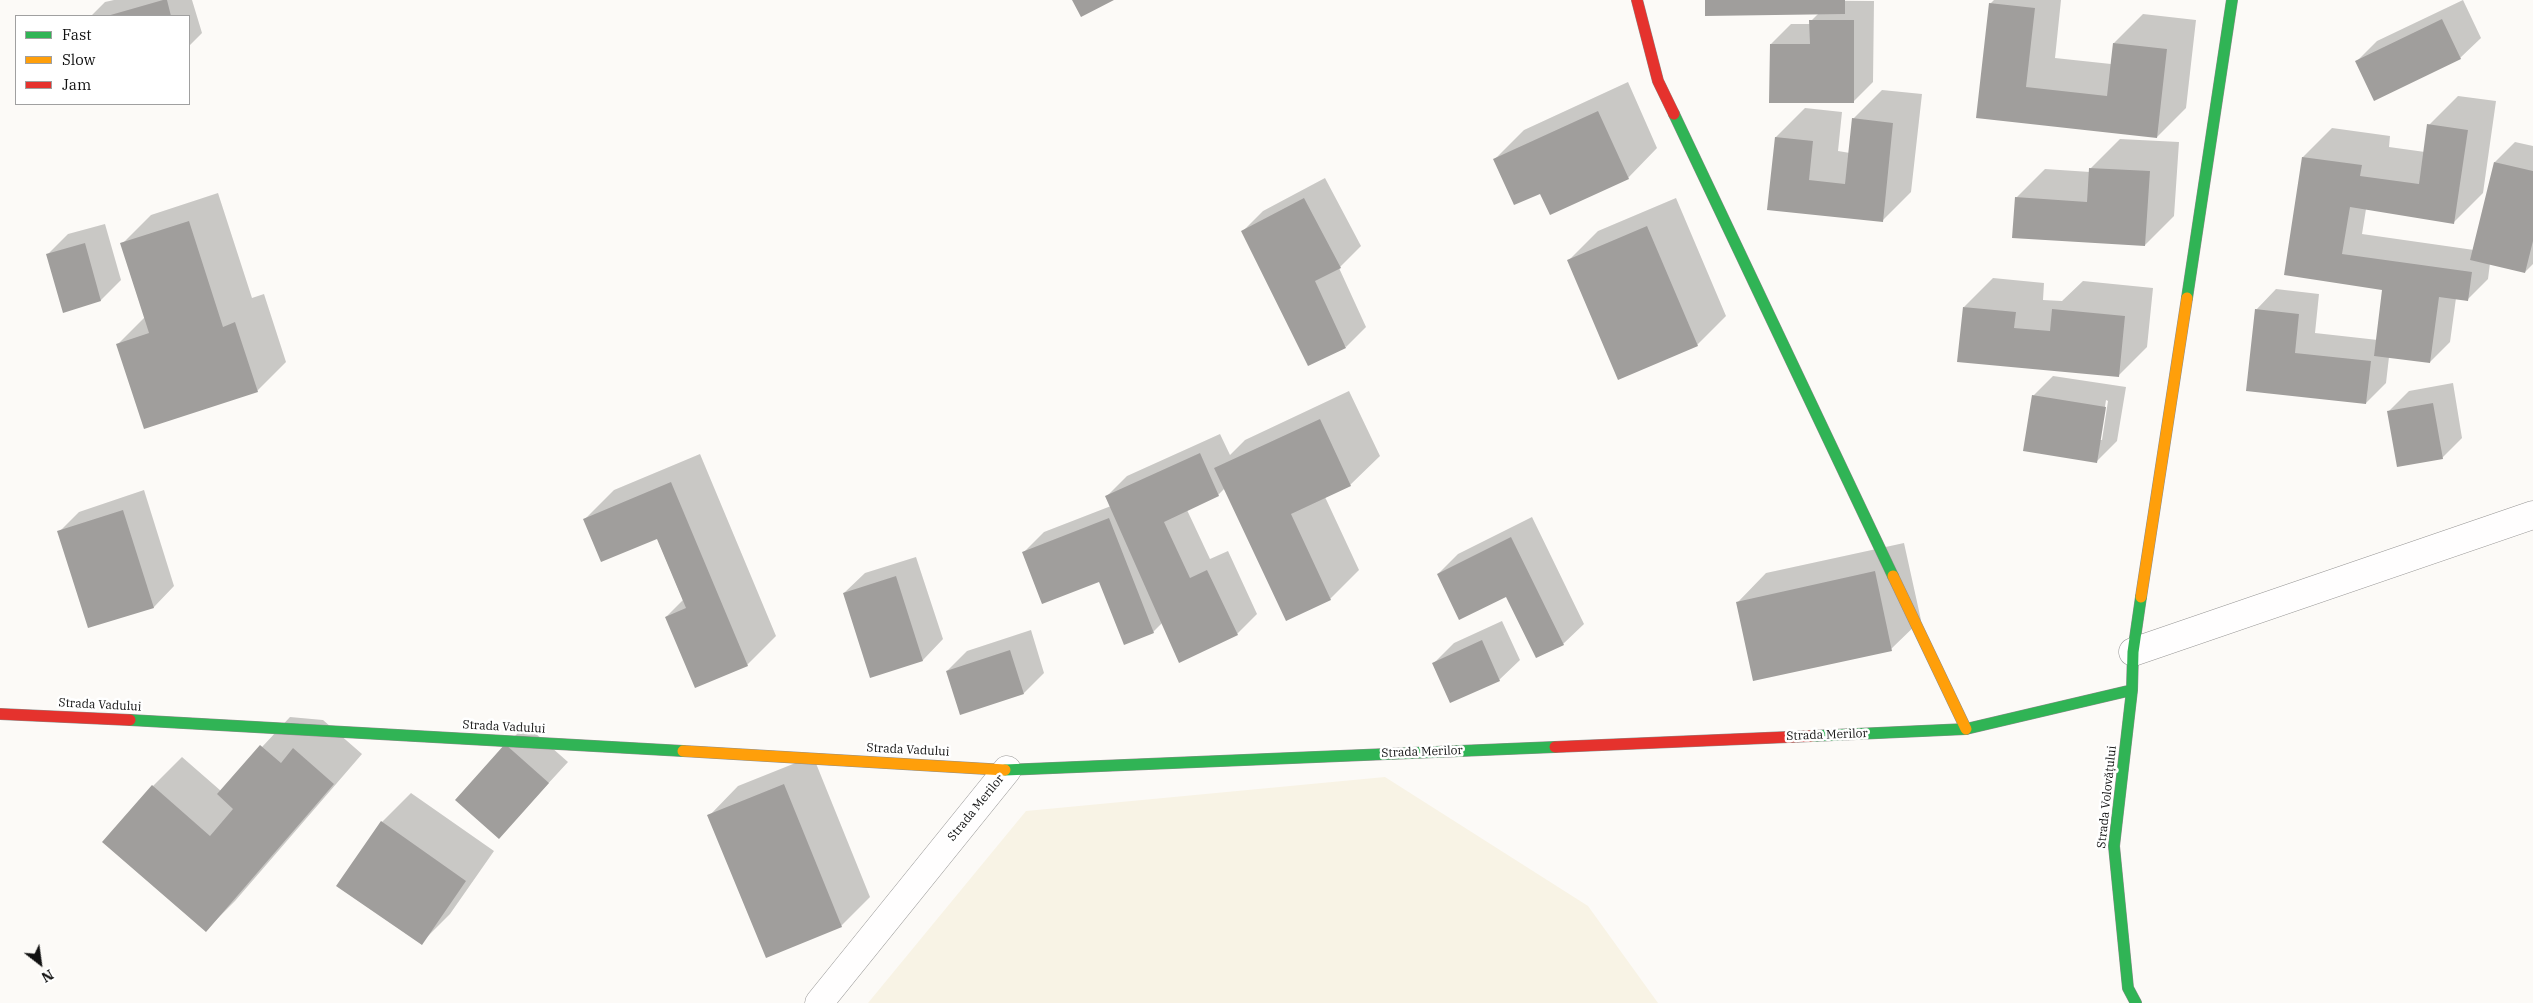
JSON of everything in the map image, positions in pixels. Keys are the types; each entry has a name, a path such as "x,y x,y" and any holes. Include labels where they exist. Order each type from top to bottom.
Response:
{"street":[{"path":"1637,0 1658,81 1966,729"},
{"name":"Strada Volovățului","path":"2136,1003 2128,988 2114,846 2132,690 2133,652 2232,0"},
{"path":"2133,652 2533,515"},
{"name":"Strada Merilor","path":"819,1003 1007,770 1966,729 2132,690"},
{"name":"Strada Vadului","path":"0,714 216,724 1007,770"}],"shaded area":[{"path":"1385,777 1588,906 1658,1003 868,1003 1026,811"}],"building":[{"path":"167,0 171,15 110,15"},
{"path":"1072,0 1114,0 1081,17"},
{"path":"1705,0 1845,0 1845,14 1705,16"},
{"path":"1989,3 2035,8 2026,87 2107,96 2113,43 2167,49 2157,138 1976,118"},
{"path":"2442,19 2461,59 2374,101 2355,61"},
{"path":"1809,20 1854,20 1854,103 1769,103 1770,44 1810,44"},
{"path":"1598,111 1629,179 1550,215 1540,194 1514,205 1493,159"},
{"path":"1852,118 1893,123 1883,222 1767,210 1775,137 1813,141 1809,180 1845,184"},
{"path":"2427,124 2468,130 2454,224 2350,207 2342,254 2472,272 2468,301 2439,297 2430,363 2374,356 2382,290 2284,275 2302,157 2362,165 2360,176 2419,184"},
{"path":"2494,162 2533,171 2533,241 2525,273 2470,260"},
{"path":"2089,168 2150,171 2145,246 2012,238 2015,197 2087,202"},
{"path":"1304,198 1341,268 1315,281 1346,348 1308,366 1241,231"},
{"path":"189,221 223,327 235,322 258,392 144,429 116,344 149,333 120,243"},
{"path":"1647,226 1698,346 1618,380 1567,260"},
{"path":"85,243 101,301 63,313 46,254"},
{"path":"1963,307 2016,312 2014,328 2050,331 2052,309 2125,316 2119,377 1957,362"},
{"path":"2255,309 2299,314 2295,353 2371,361 2366,404 2246,391"},
{"path":"2032,395 2106,407 2097,463 2023,451"},
{"path":"2433,403 2443,459 2397,467 2387,411"},
{"path":"1320,419 1351,486 1291,514 1331,600 1286,621 1214,468"},
{"path":"1200,453 1219,496 1164,522 1190,578 1207,570 1238,635 1179,663 1105,496"},
{"path":"671,482 748,666 695,688 665,617 686,608 657,539 601,562 583,519"},
{"path":"123,510 154,608 88,628 57,531"},
{"path":"1109,518 1154,633 1124,645 1099,582 1042,604 1022,552"},
{"path":"1511,537 1564,645 1536,658 1506,597 1459,620 1437,574"},
{"path":"1875,571 1892,651 1753,681 1736,602"},
{"path":"896,576 923,661 870,678 843,593"},
{"path":"1482,640 1500,681 1450,703 1432,663"},
{"path":"1010,650 1024,694 960,715 946,671"},
{"path":"505,744 549,783 499,839 455,800"},
{"path":"260,745 281,763 293,748 334,784 206,932 102,842 152,785 210,836 233,809 217,794"},
{"path":"784,784 842,927 766,958 707,815"},
{"path":"381,821 466,881 422,945 336,886"}],"traffic: fast":[{"path":"2187,298 2232,0"},
{"path":"1674,114 1893,576"},
{"path":"2136,1003 2128,988 2114,846 2132,690 2133,652 2141,597"},
{"path":"1812,736 1966,729 2132,690"},
{"path":"130,720 683,751"},
{"path":"1005,770 1555,747"}],"traffic: slow":[{"path":"2141,597 2187,298"},
{"path":"1893,576 1966,729"},
{"path":"683,751 1005,770"}],"traffic: jam":[{"path":"1637,0 1658,81 1674,114"},
{"path":"0,714 130,720"},
{"path":"1555,747 1812,736"}]}
